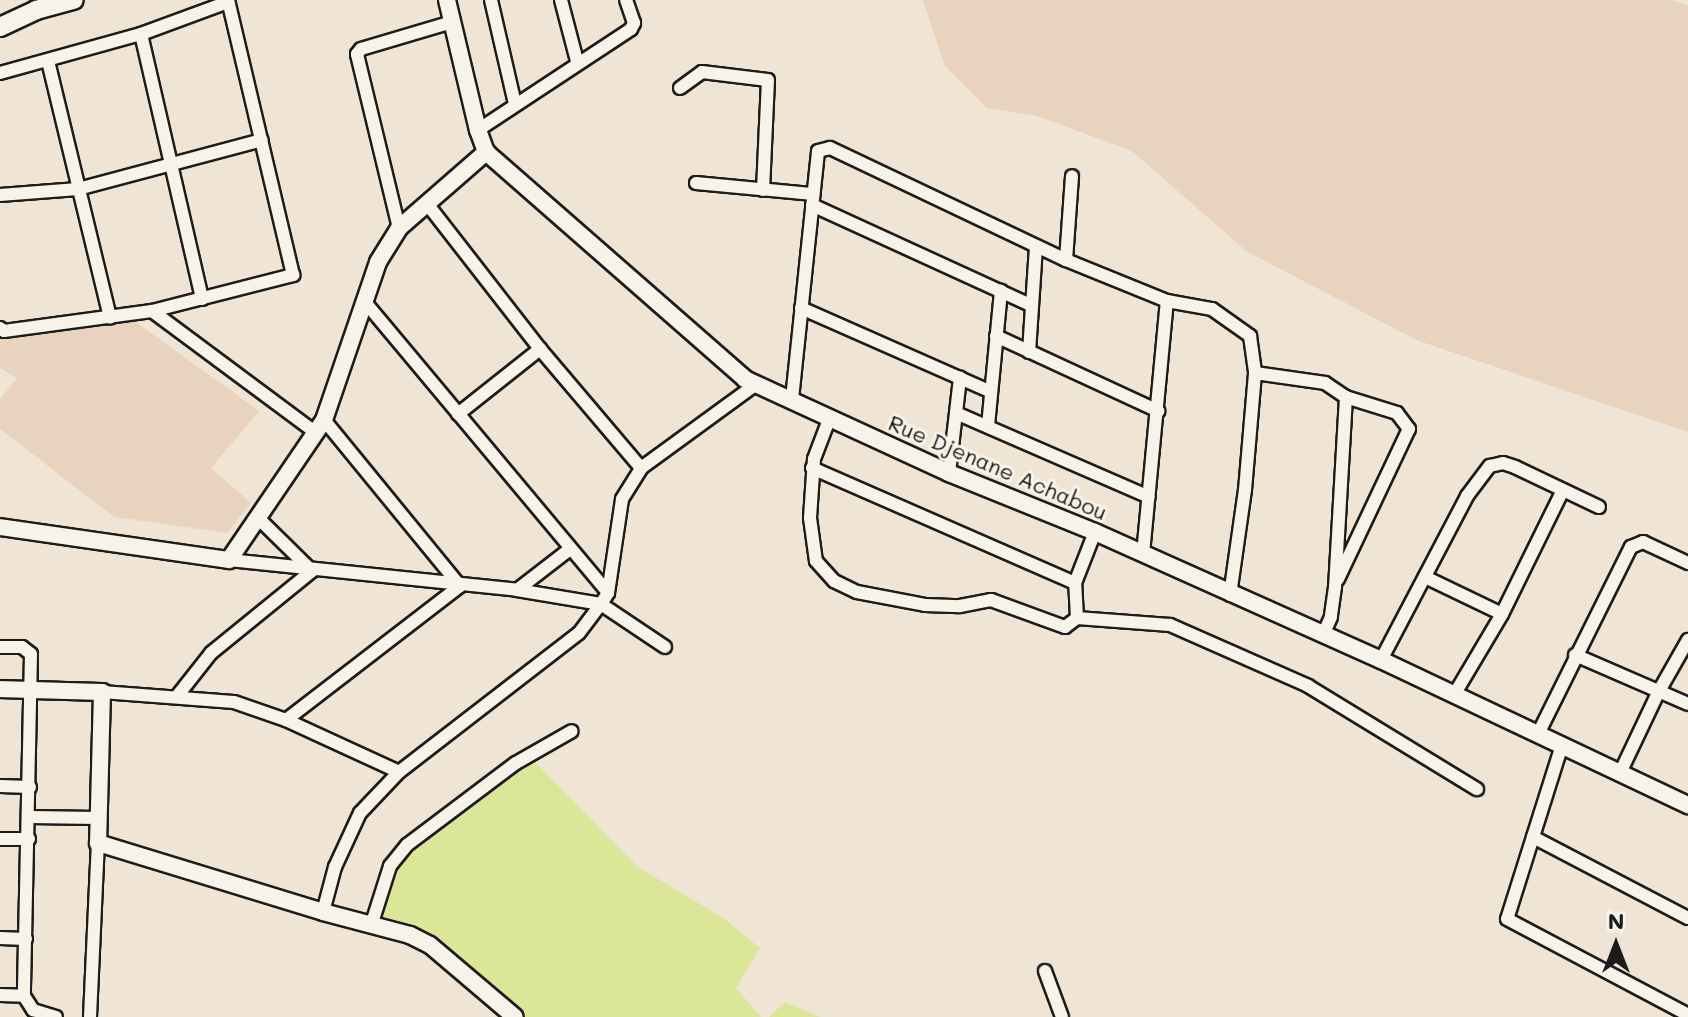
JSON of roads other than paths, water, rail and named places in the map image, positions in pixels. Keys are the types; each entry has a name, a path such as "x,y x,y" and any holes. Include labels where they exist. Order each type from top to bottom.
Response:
{"main road":[{"path":"0,27 36,10 74,0"},
{"name":"Rue Djenane Achabou","path":"447,0 486,152 745,379 949,473 1095,532 1381,660 1688,805"},
{"path":"0,527 229,560 320,426 378,262 399,228 486,152"},
{"path":"0,689 102,692 98,843 323,912 410,935 430,945 515,1017"}],"street":[{"path":"491,0 515,104"},
{"path":"561,0 577,61"},
{"path":"478,130 577,61 631,29 634,23 626,0"},
{"path":"0,73 141,34 228,1 293,275 152,311 4,331 0,328"},
{"path":"0,17 36,10"},
{"path":"399,228 357,54 361,49 452,22"},
{"path":"141,34 202,299"},
{"path":"48,61 110,318"},
{"path":"680,88 702,72 768,80 763,190"},
{"path":"0,195 78,189 262,140"},
{"path":"792,399 818,151 830,148 1066,260 1167,301 1212,309 1253,341 1255,373 1245,490 1230,595"},
{"path":"1066,260 1072,176"},
{"path":"696,183 763,190 813,200 1030,305"},
{"path":"428,205 540,349 641,468"},
{"path":"1029,352 1036,246"},
{"path":"988,426 1001,291"},
{"path":"1143,554 1167,301"},
{"path":"365,302 570,549 604,598 665,647"},
{"path":"801,308 989,391"},
{"path":"152,311 320,426 460,586"},
{"path":"996,336 1158,411"},
{"path":"458,414 540,349"},
{"path":"1255,373 1315,380 1337,389 1346,397 1397,413 1409,429 1400,454 1359,529 1335,587"},
{"path":"949,473 960,378"},
{"path":"323,912 335,867 360,813 399,772 579,633 604,598 622,499 641,468 756,384"},
{"path":"1323,635 1331,617 1335,587 1346,397"},
{"path":"956,413 1149,497"},
{"path":"830,417 812,468 810,518 816,561 834,581 857,592 925,605 960,606 991,600 1065,627 1077,618 1170,625 1308,686 1477,789"},
{"path":"1381,660 1467,496 1490,466 1503,463 1515,467 1599,507"},
{"path":"812,468 1075,583"},
{"path":"1454,695 1502,614 1563,490"},
{"path":"259,519 312,571"},
{"path":"1077,618 1075,583 1095,532"},
{"path":"1538,734 1575,655 1633,545 1646,543 1688,563"},
{"path":"517,590 570,549"},
{"path":"229,560 460,586 604,598"},
{"path":"178,695 211,653 312,571"},
{"path":"1425,577 1502,614"},
{"path":"286,720 460,586"},
{"path":"1620,773 1659,691 1688,640"},
{"path":"0,647 22,647 31,654 24,996 39,1015 56,1017"},
{"path":"1575,655 1688,704"},
{"path":"102,692 178,695 234,702 286,720 399,772"},
{"path":"371,926 390,866 407,845 516,763 572,731"},
{"path":"1562,745 1507,919 1688,1015"},
{"path":"0,786 30,787"},
{"path":"30,817 97,818"},
{"path":"1533,837 1688,918"},
{"path":"0,839 29,839"},
{"path":"90,1017 98,843"},
{"path":"0,938 26,939"},
{"path":"1045,971 1062,1017"},
{"path":"0,995 24,996"}]}
